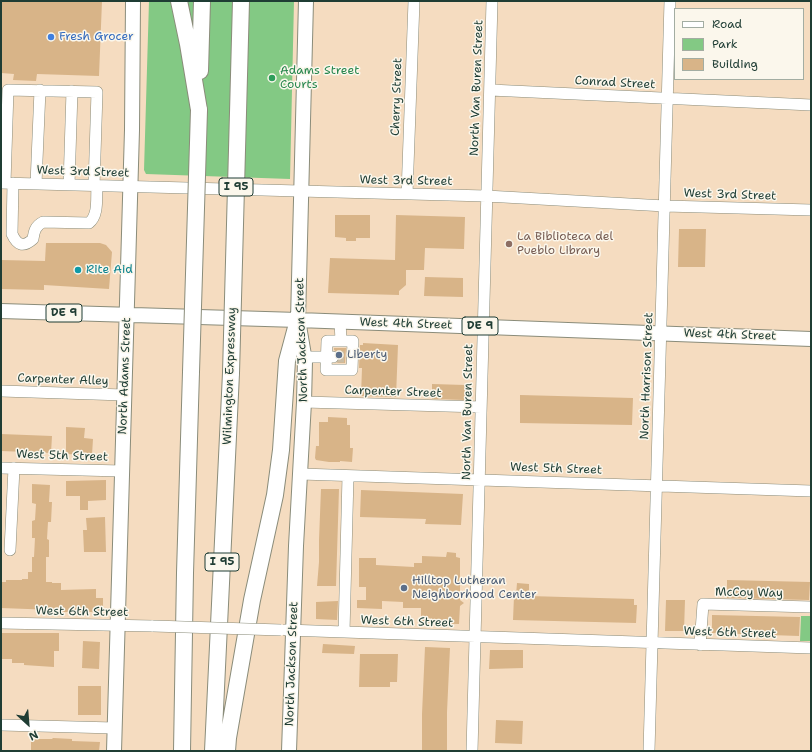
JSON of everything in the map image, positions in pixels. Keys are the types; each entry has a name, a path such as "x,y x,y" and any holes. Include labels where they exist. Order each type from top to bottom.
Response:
{"highway":[{"path":"180,1 199,110"},
{"path":"182,751 185,573 202,1"},
{"name":"Wilmington Expressway","path":"213,751 231,373 241,1"},
{"path":"227,751 229,730 252,600 275,495 281,450 287,361 298,320"},
{"path":"172,751 178,643 185,573"}],"main road":[{"name":"North Adams Street","path":"114,751 130,187 133,1"},
{"name":"North Jackson Street","path":"289,751 287,630 296,546 304,402 304,356 298,320 306,1"},
{"name":"West 4th Street","path":"1,311 340,321 811,338"}],"street":[{"name":"Cherry Street","path":"407,194 414,1"},
{"name":"North Van Buren Street","path":"472,751 482,326 492,1"},
{"name":"North Harrison Street","path":"649,751 670,1"},
{"path":"8,90 72,91 97,92 95,186 96,212 94,219 89,223 43,222 38,224 34,230 33,239 28,244 21,244 15,241 12,234 6,183 8,90"},
{"path":"36,184 40,90"},
{"name":"Conrad Street","path":"490,90 811,105"},
{"path":"69,185 72,91"},
{"name":"West 3rd Street","path":"6,183 486,196 664,206 811,210"},
{"path":"340,321 341,341"},
{"path":"327,341 341,341 353,341 350,357 352,370 326,370 330,357 327,341"},
{"path":"304,356 330,357"},
{"name":"Carpenter Alley","path":"1,392 124,395"},
{"name":"Carpenter Street","path":"304,402 481,407"},
{"name":"West 5th Street","path":"1,468 122,471"},
{"path":"10,550 14,468"},
{"name":"West 5th Street","path":"301,474 811,491"},
{"path":"344,632 348,476"},
{"name":"McCoy Way","path":"700,645 703,604 811,607"},
{"name":"West 6th Street","path":"1,623 287,630 475,638 811,648"},
{"path":"1,725 114,728"}],"green space":[{"name":"Adams Street Courts","path":"149,1 294,1 290,179 146,174 144,170"},
{"path":"801,616 811,616 811,641 800,641"}],"building":[{"name":"Fresh Grocer","path":"1,1 102,1 99,76 37,74 36,81 13,80 14,74 1,73"},
{"path":"335,215 370,215 370,238 356,238 356,241 346,241 346,238 335,237"},
{"path":"396,215 465,217 464,249 425,248 424,270 406,270 406,285 399,291 399,295 328,293 330,258 395,260"},
{"path":"679,229 706,229 705,267 678,267"},
{"name":"Rite Aid","path":"46,243 100,243 106,245 112,252 109,289 44,285 44,290 1,289 1,260 45,261"},
{"path":"425,277 463,278 463,297 424,296"},
{"path":"363,343 398,345 396,397 361,396 362,368 359,368 360,345 363,345"},
{"path":"334,348 346,348 345,363 337,363 340,357 339,353 334,350"},
{"path":"432,384 465,385 465,400 432,399"},
{"path":"520,395 633,398 632,425 520,423"},
{"path":"328,417 347,418 347,425 350,425 350,448 353,448 352,462 329,462 316,460 316,446 319,446 319,422 328,422"},
{"path":"66,427 85,428 84,438 93,439 92,455 66,454"},
{"path":"1,434 52,436 51,453 1,451"},
{"path":"106,480 106,500 88,501 88,510 80,510 80,496 66,496 66,481"},
{"path":"32,484 50,485 49,502 52,502 51,522 48,522 47,539 49,540 49,557 46,557 46,582 61,583 61,590 96,589 96,598 103,598 103,612 54,612 54,610 1,608 1,582 6,582 6,580 28,579 28,572 32,572 32,557 34,557 35,538 32,538 32,521 35,520 36,504 32,503"},
{"path":"321,489 339,489 336,586 317,586"},
{"path":"361,490 463,494 461,525 425,524 426,519 360,517"},
{"path":"105,517 106,552 84,552 83,530 87,530 86,518"},
{"path":"447,552 456,553 456,557 460,558 460,600 464,603 460,606 459,624 421,623 421,608 403,608 403,602 382,601 382,609 357,608 357,600 366,600 366,587 359,587 359,558 376,558 376,565 414,567 414,563 422,563 422,556 446,557"},
{"path":"727,580 810,582 809,600 727,598"},
{"path":"517,583 529,584 529,596 634,599 634,605 637,605 636,623 513,620 514,596 516,595"},
{"path":"666,600 685,600 684,631 665,631"},
{"path":"338,601 337,620 316,619 316,602"},
{"path":"712,615 800,617 799,636 712,633"},
{"path":"1,633 59,633 59,651 54,651 54,667 24,665 24,663 12,663 12,659 1,659"},
{"path":"83,641 100,642 99,669 82,668"},
{"path":"323,644 355,646 354,654 322,653"},
{"path":"425,647 450,648 447,751 422,751"},
{"path":"490,650 523,650 523,668 489,669"},
{"path":"360,654 398,654 397,682 390,682 390,687 359,687"},
{"path":"78,686 101,686 101,715 78,715"},
{"path":"496,720 523,721 522,744 495,743"},
{"path":"31,739 72,739 72,741 100,742 99,751 31,751"}],"tunnel":[{"path":"333,357 348,357"}],"place":[{"name":"Fresh Grocer","path":"51,37"},
{"name":"Adams Street Courts","path":"272,78"},
{"name":"La Biblioteca del Pueblo Library","path":"509,244"},
{"name":"Rite Aid","path":"78,270"},
{"name":"Liberty","path":"339,355"},
{"name":"Hilltop Lutheran Neighborhood Center","path":"404,588"}]}
